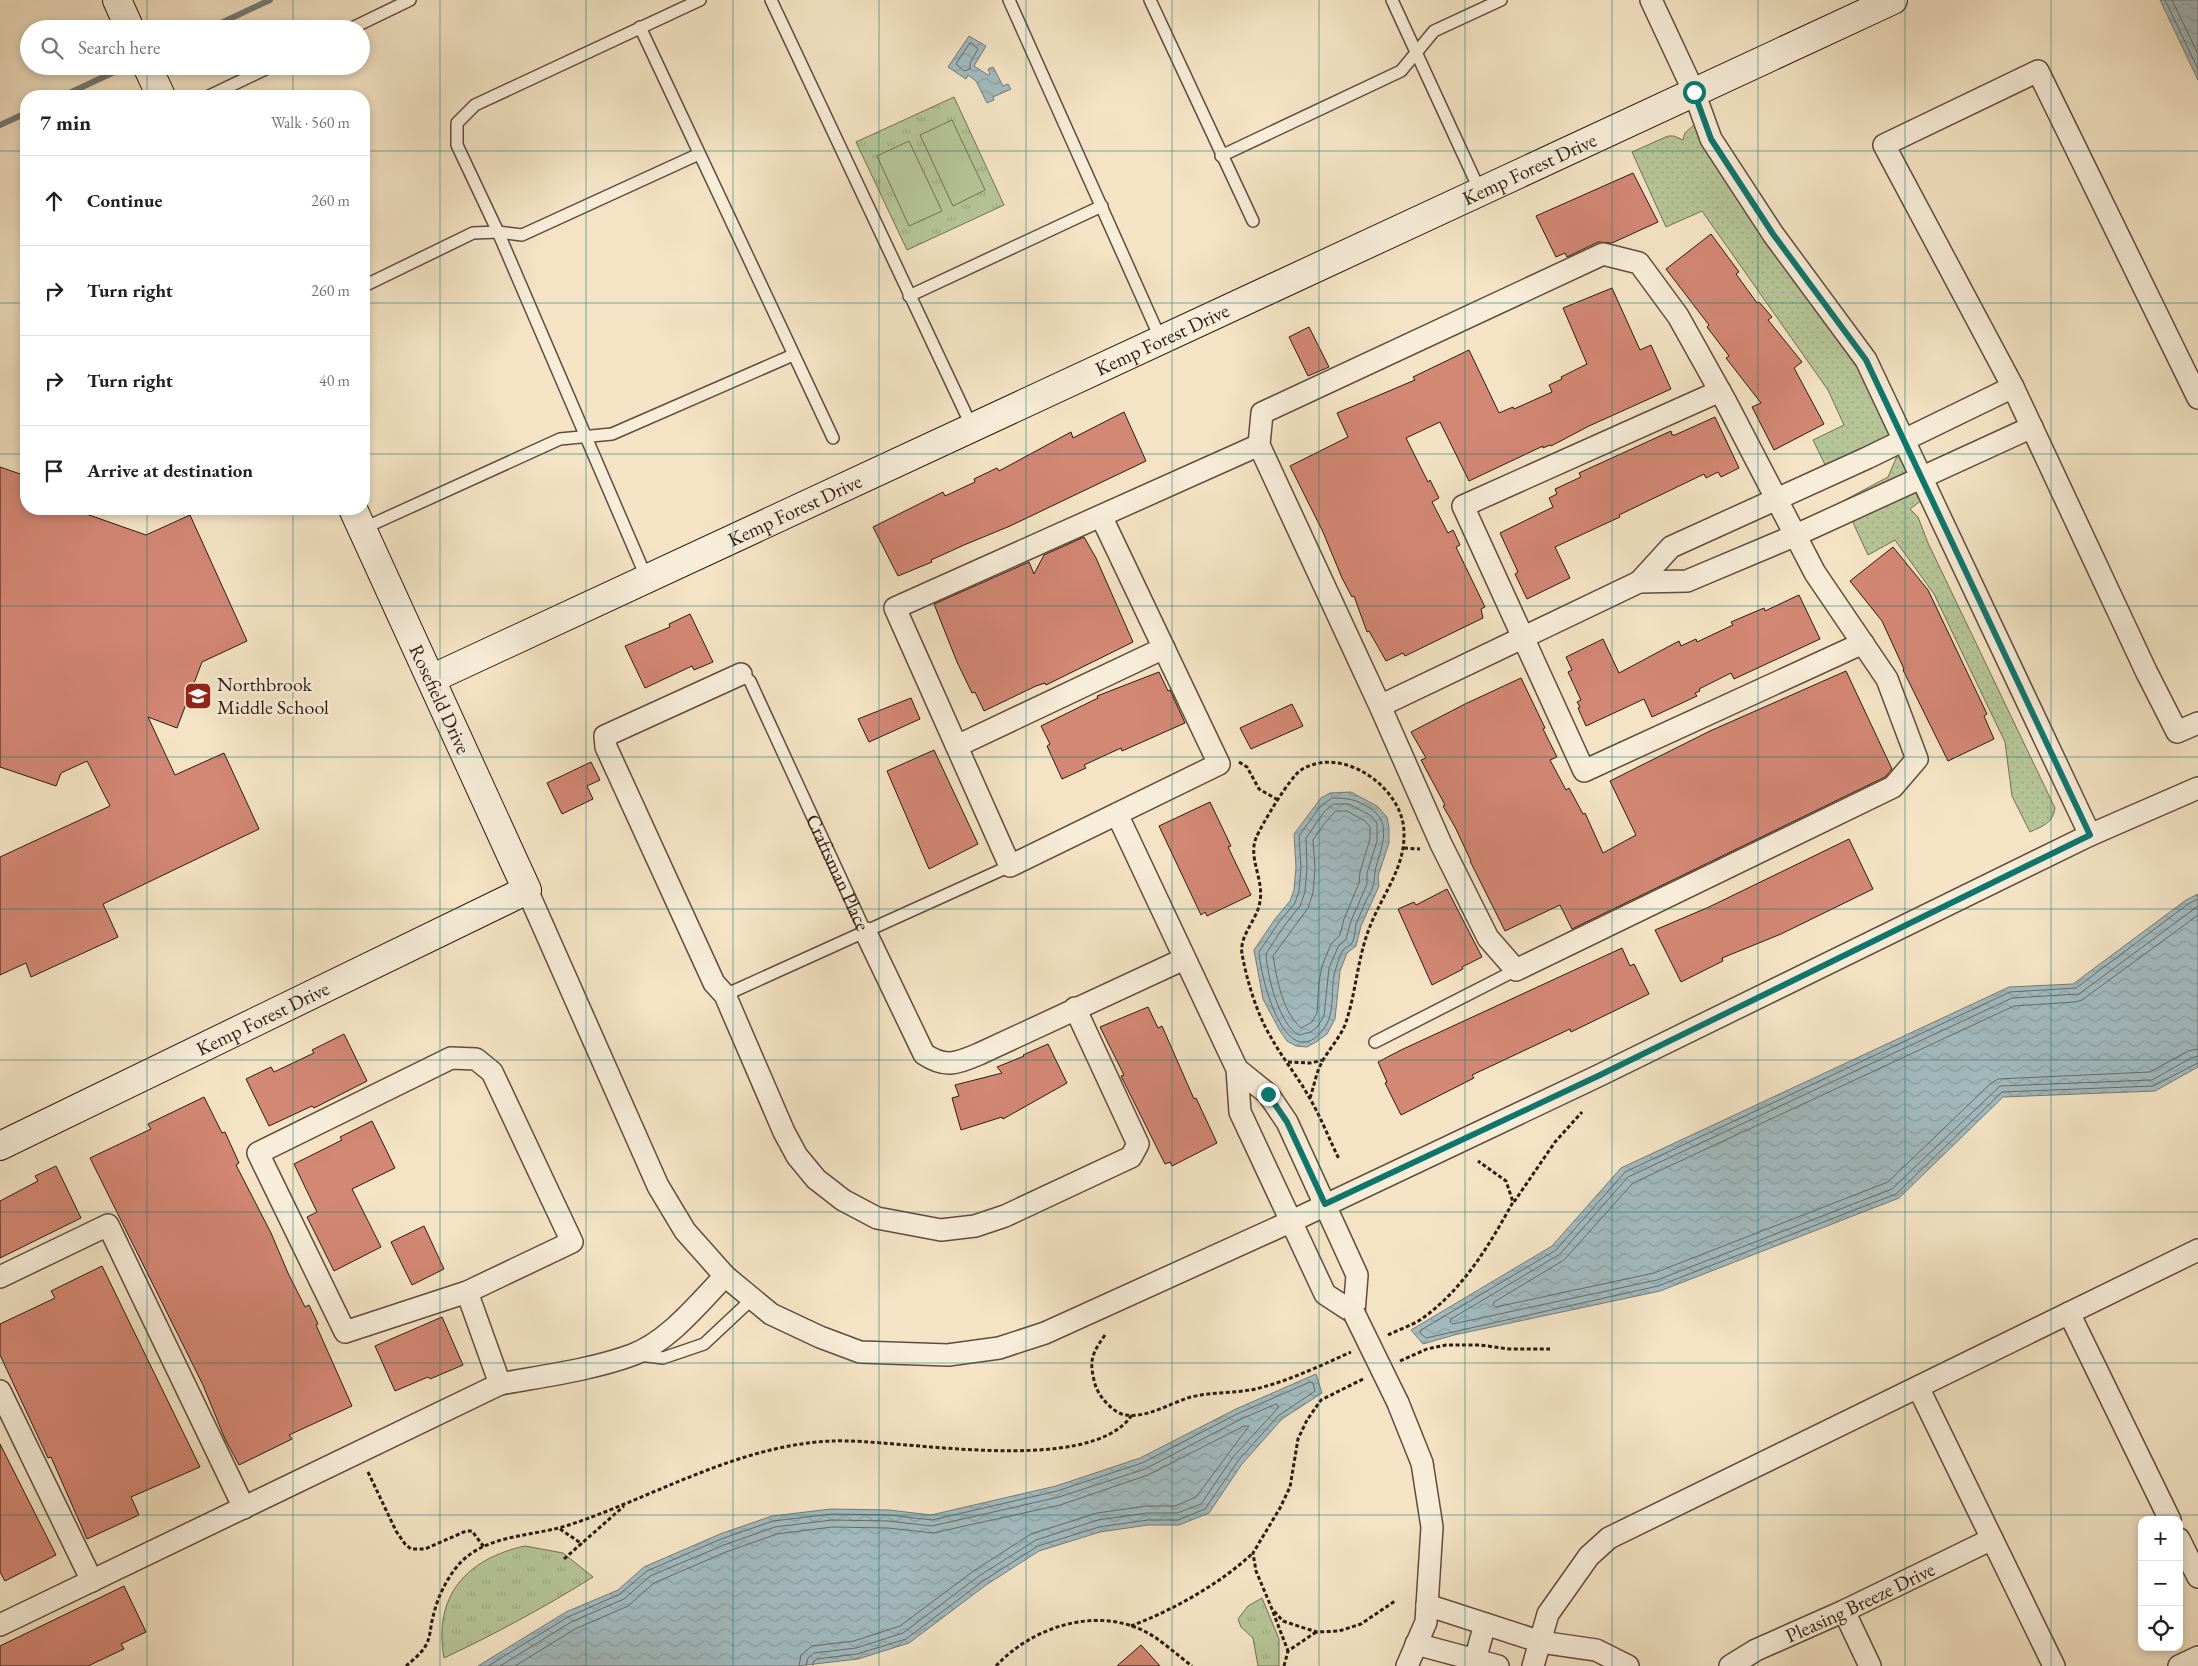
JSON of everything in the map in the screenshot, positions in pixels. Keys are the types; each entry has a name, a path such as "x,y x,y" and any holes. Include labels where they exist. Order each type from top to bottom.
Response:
{"street":[{"path":"1652,0 1694,92 1711,139 1773,234 1866,360 2090,835"},
{"name":"Kemp Forest Drive","path":"431,679 1893,0"},
{"path":"2198,398 2038,71 1884,145 2013,387 2146,671 2177,732 2198,723"},
{"path":"1603,254 1638,263 1678,316 1720,391 1815,573 1887,679 1917,759 1893,787 1516,970 1488,938 1440,844 1380,706 1259,445 1262,413 1603,254"},
{"path":"1380,706 1639,582 1671,547 1777,500 2013,387"},
{"path":"1720,391 1463,506 1584,771 1863,644"},
{"path":"1639,582 1687,581 1794,536 2032,427"},
{"path":"1101,516 1219,764 1010,866 895,608 1259,445"},
{"name":"Rosefield Drive","path":"357,519 527,890"},
{"path":"956,746 1164,648"},
{"path":"741,674 605,736 606,747 714,983 725,995 784,1132 797,1156 816,1179 843,1200 877,1218 941,1230 975,1226 1005,1216 1131,1157 1138,1144 1075,1008 1184,959"},
{"path":"527,890 658,1186 685,1231 725,1276 771,1314 820,1337 860,1352 948,1355 998,1348 1045,1333 1292,1220 1598,1076 2090,835 2198,788"},
{"path":"1117,814 1237,1069 1240,1112 1325,1294 1354,1313"},
{"name":"Kemp Forest Drive","path":"0,1146 527,890"},
{"name":"Craftsman Place","path":"866,933 924,1054 944,1064 958,1063 1075,1008"},
{"path":"451,1058 476,1059 492,1072 572,1242 467,1292 345,1332 258,1153 451,1058"},
{"path":"1237,1069 1268,1094 1284,1117 1325,1204 1357,1275 1354,1313 1398,1404 1422,1463 1432,1527 1426,1622 1407,1666"},
{"path":"0,1277 108,1225 244,1508"},
{"path":"1533,1666 1548,1614 1589,1556 1609,1538 2198,1250"},
{"path":"0,1626 500,1384 568,1371 633,1355 658,1340 685,1318 725,1276"},
{"path":"467,1292 500,1384"},
{"path":"2069,1313 2168,1516"},
{"path":"1918,1387 2054,1666"},
{"path":"0,1391 92,1581"},
{"name":"Pleasing Breeze Drive","path":"1730,1666 1756,1650 1844,1611 1992,1538"},
{"path":"2183,1547 2198,1577"},
{"path":"1427,1605 1540,1642 1596,1650 1628,1666"},
{"path":"1844,1611 1870,1666"},
{"path":"1475,1660 1485,1624"},
{"path":"1416,1644 1498,1666"},
{"path":"2178,1666 2198,1657"}],"lane":[{"path":"369,20 410,0"},
{"path":"647,579 498,232 457,144 457,122 475,104 700,0"},
{"path":"771,0 972,427"},
{"path":"1009,0 1161,340"},
{"path":"1150,0 1221,156 1253,221"},
{"path":"1392,0 1481,192"},
{"path":"1221,156 1401,71 1434,31 1501,0"},
{"path":"640,27 793,355 834,438"},
{"path":"222,90 253,75"},
{"path":"370,283 474,233 498,232 522,235 700,154"},
{"path":"909,296 1102,206"},
{"path":"370,514 560,439 585,435 612,434 793,355"},
{"name":"Craftsman Place","path":"741,674 750,681 866,933"},
{"path":"725,995 866,933 1010,866"},
{"path":"1375,1042 1516,970"},
{"path":"633,1355 663,1358 704,1344 752,1299"}],"path":[{"path":"1219,764 1237,761 1247,767 1260,789 1278,800"},
{"path":"1310,1098 1317,1072 1323,1059 1335,1046 1343,1029 1369,930 1399,864 1404,848 1404,830 1401,813 1392,797 1381,785 1365,773 1335,761 1317,764 1298,771 1257,835 1254,844 1254,855 1261,891 1260,902 1243,941 1242,952 1255,1000 1268,1032 1310,1098 1339,1159"},
{"path":"1288,1062 1310,1063 1323,1059"},
{"path":"1385,1336 1418,1321 1454,1290 1476,1264 1514,1202 1555,1142 1582,1112"},
{"path":"1478,1161 1506,1181 1514,1202"},
{"path":"1105,1336 1092,1354 1093,1374 1097,1389 1107,1403 1124,1415 1132,1416 1140,1416 1192,1397 1221,1391 1261,1388 1309,1372 1359,1348"},
{"path":"1391,1366 1427,1349 1446,1346 1480,1345 1508,1349 1550,1349"},
{"path":"1131,1626 1158,1616 1233,1572 1253,1553 1280,1508 1290,1487 1298,1439 1307,1420 1321,1400 1365,1378"},
{"path":"406,1666 426,1646 437,1600 447,1581 461,1562 495,1540 542,1533 560,1528 626,1504 701,1471 780,1449 828,1441 859,1440 943,1449 1012,1451 1054,1448 1080,1445 1106,1435 1125,1425 1132,1416"},
{"path":"358,1452 396,1531 411,1549 425,1549 466,1531 472,1531 484,1547"},
{"path":"564,1559 626,1504"},
{"path":"560,1528 569,1537 582,1544"},
{"path":"1253,1553 1256,1571 1288,1651 1284,1666"},
{"path":"1272,1609 1283,1621 1317,1632 1339,1631 1361,1624 1395,1601"},
{"path":"996,1666 1026,1640 1048,1630 1071,1623 1094,1621 1117,1623 1143,1630 1192,1666"},
{"path":"1288,1651 1303,1639 1317,1632"}],"green space":[{"path":"954,97 1004,205 907,250 856,142"},
{"path":"1703,117 1866,360 1930,494 1910,509 1918,517 1928,543 2055,808 2050,821 2039,828 2030,832 2012,796 2005,742 1934,594 1895,540 1868,555 1843,501 1888,477 1904,440 1830,475 1813,440 1844,425 1828,390 1702,211 1666,227 1632,152 1668,136 1674,136 1683,140 1685,133"},
{"path":"952,120 985,190 953,206 920,135"},
{"path":"909,141 942,211 909,226 877,156"},
{"path":"525,1546 563,1553 593,1577 520,1620 444,1658 442,1636 444,1616 449,1599 458,1584 486,1560"},
{"path":"1262,1598 1279,1639 1279,1666 1258,1666 1253,1638 1241,1627 1238,1619 1248,1606"}],"water":[{"path":"2160,0 2198,0 2198,80"},
{"path":"969,36 986,46 974,66 988,75 990,74 988,69 993,67 1003,86 1008,84 1011,89 993,97 994,100 987,103 976,81 968,75 966,79 948,67"},
{"path":"1351,792 1377,806 1387,817 1389,843 1378,876 1379,886 1361,926 1356,946 1347,953 1340,971 1335,1019 1327,1034 1316,1042 1307,1047 1296,1046 1287,1041 1263,999 1254,950 1290,901 1294,890 1296,867 1294,834 1321,798 1330,793"},
{"path":"2198,894 2198,1067 2155,1091 2003,1097 1899,1198 1660,1291 1454,1335 1423,1344 1411,1330 1552,1246 1621,1168 2009,987 2073,984 2186,900"},
{"path":"1316,1374 1322,1393 1282,1419 1242,1464 1209,1513 1179,1525 1148,1525 1100,1532 1039,1551 986,1585 909,1643 858,1659 797,1666 478,1666 566,1612 618,1590 644,1567 720,1534 772,1516 831,1509 889,1510 931,1515 1056,1486 1140,1458 1236,1409"}],"building":[{"path":"1633,173 1658,222 1612,243 1598,242 1567,257 1565,253 1556,257 1536,216"},
{"path":"1711,234 1739,272 1736,274 1757,303 1759,302 1772,317 1768,320 1802,362 1794,368 1824,424 1774,450 1752,407 1761,403 1726,358 1729,356 1707,327 1709,325 1666,269"},
{"path":"1612,288 1640,350 1651,345 1671,389 1589,426 1551,446 1543,448 1543,446 1469,481 1440,422 1406,438 1428,482 1430,480 1439,498 1432,502 1448,533 1453,530 1460,545 1456,547 1485,607 1481,609 1483,618 1405,656 1403,653 1386,661 1369,631 1367,632 1354,596 1352,597 1342,578 1323,532 1290,466 1348,437 1337,413 1415,380 1413,377 1469,350 1499,413 1513,407 1514,409 1552,392 1549,385 1587,364 1563,308"},
{"path":"1309,327 1329,367 1308,376 1289,337"},
{"path":"1124,412 1146,461 1010,526 898,576 873,527 943,492 945,496 975,482 974,479 997,468 999,471 1071,432 1073,438"},
{"path":"1715,417 1739,468 1721,477 1718,472 1706,478 1704,474 1619,515 1620,517 1555,547 1570,578 1527,599 1515,574 1518,572 1500,533 1553,507 1549,498 1557,494 1555,489 1581,477 1579,473 1671,431 1672,435 1675,435"},
{"path":"0,467 20,474 20,515 89,515 146,535 190,515 247,641 202,662 177,728 148,717 175,775 224,753 259,829 103,904 118,937 31,977 26,963 0,975 0,857 110,806 87,761 61,773 56,786 0,767"},
{"path":"1084,537 1096,558 1133,642 1046,685 1045,683 1036,686 984,711 975,692 972,693 957,662 934,604 1029,562 1034,574 1044,555"},
{"path":"1893,547 1928,590 1987,714 1984,716 1994,739 1948,761 1903,670 1882,621 1850,581"},
{"path":"1799,595 1820,639 1734,679 1731,673 1699,689 1700,691 1695,693 1697,696 1652,717 1644,699 1586,726 1578,708 1580,707 1577,702 1581,700 1568,672 1572,670 1566,657 1603,639 1619,673 1679,641 1681,646 1696,639 1697,642 1733,625 1731,622 1764,608 1765,611"},
{"path":"690,614 713,662 694,670 692,666 645,688 625,646 670,627 669,624"},
{"path":"1846,671 1892,769 1885,777 1572,929 1560,905 1505,931 1443,806 1445,805 1421,760 1426,758 1411,732 1521,678 1557,757 1550,760 1566,790 1569,788 1583,814 1585,813 1603,853 1636,835 1610,781 1710,731"},
{"path":"1159,672 1168,691 1170,690 1185,723 1122,751 1121,748 1084,765 1086,768 1062,779 1047,746 1050,744 1041,726 1098,698 1097,696"},
{"path":"911,698 920,719 869,742 858,719"},
{"path":"1292,704 1303,726 1251,749 1240,728"},
{"path":"934,750 978,844 929,869 887,771"},
{"path":"591,762 600,780 587,786 593,799 562,814 547,783"},
{"path":"1210,802 1231,846 1228,847 1251,895 1207,916 1205,912 1201,915 1159,826"},
{"path":"1849,839 1873,889 1781,934 1722,958 1723,961 1681,982 1655,930 1709,907"},
{"path":"1447,889 1482,957 1432,985 1398,909 1414,902 1416,905"},
{"path":"1622,948 1630,966 1634,964 1649,994 1571,1032 1570,1029 1472,1075 1474,1078 1401,1115 1385,1083 1387,1082 1378,1062"},
{"path":"1148,1007 1158,1028 1162,1026 1194,1099 1196,1098 1217,1143 1172,1166 1170,1162 1165,1164 1121,1076 1124,1075 1100,1027"},
{"path":"344,1034 367,1081 314,1108 312,1106 269,1126 246,1079 271,1067 274,1072 314,1053 312,1050"},
{"path":"1048,1044 1067,1083 1003,1119 1002,1117 961,1130 952,1098 959,1096 955,1085 1002,1073 997,1067"},
{"path":"204,1097 222,1133 225,1132 239,1163 236,1165 271,1233 305,1307 309,1305 352,1406 289,1435 292,1439 239,1465 225,1439 203,1385 90,1158 151,1129 148,1124"},
{"path":"372,1121 395,1168 352,1189 381,1247 334,1271 307,1217 317,1212 294,1164 342,1140 340,1137"},
{"path":"56,1166 81,1218 0,1258 0,1201 38,1181 35,1176"},
{"path":"424,1226 444,1269 412,1285 391,1242"},
{"path":"102,1266 200,1467 131,1497 139,1515 87,1539 51,1457 48,1458 0,1355 0,1324 55,1298 51,1291"},
{"path":"442,1317 463,1365 395,1391 375,1346"},
{"path":"0,1444 56,1555 5,1581 0,1572"},
{"path":"124,1586 146,1632 121,1644 124,1649 88,1666 0,1666 0,1646"},
{"path":"1141,1645 1160,1666 1117,1666"}],"waterway":[{"path":"227,20 270,0"},
{"path":"76,90 108,75"},
{"path":"0,125 20,116"}],"place":[{"name":"Northbrook Middle School","path":"198,696"}],"route":[{"path":"1268,1094 1287,1122 1325,1204 1598,1076 2090,835 1866,360 1773,234 1711,139 1694,92"}]}
